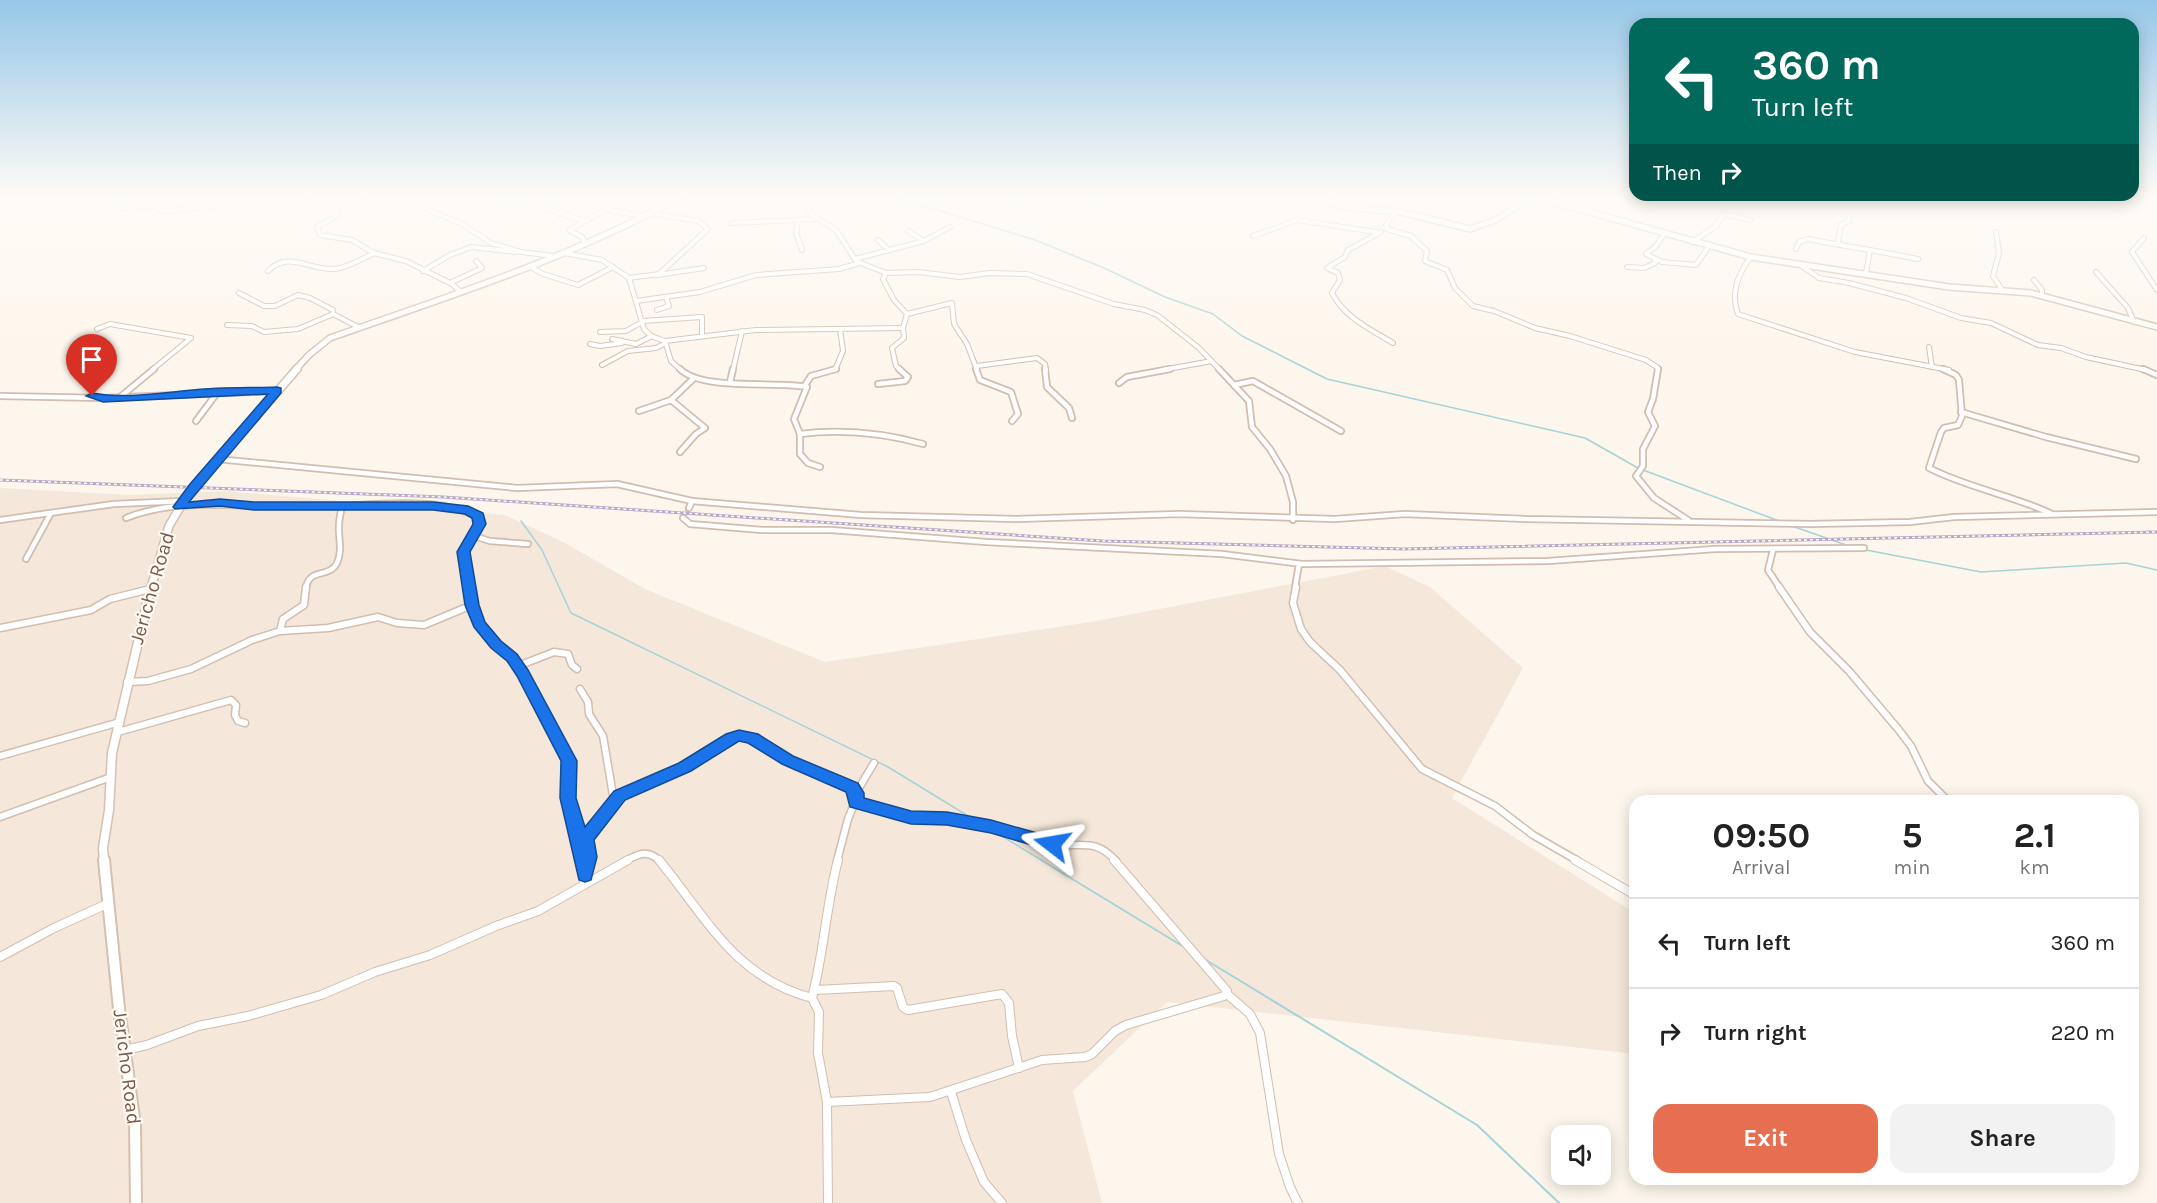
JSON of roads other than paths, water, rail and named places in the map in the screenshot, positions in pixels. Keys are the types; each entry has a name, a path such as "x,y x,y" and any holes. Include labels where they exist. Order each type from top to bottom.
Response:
{"street":[{"path":"423,271 455,252"},
{"path":"526,252 553,256"},
{"path":"562,253 598,258 629,278 661,272 682,252"},
{"path":"851,252 860,264 886,273 918,272 960,277 1009,273 1041,278 1104,301 1157,315 1212,361 1249,401 1252,427 1270,449 1286,476 1293,502 1293,520"},
{"path":"855,259 878,252"},
{"path":"1347,252 1346,257 1327,268 1338,273 1340,280 1332,293 1336,303 1359,323 1393,343"},
{"path":"1427,252 1425,261 1447,270 1455,288 1473,306 1494,311 1535,328 1592,343 1656,365 1658,368 1656,388 1648,412 1655,426 1643,449 1643,466 1636,476 1654,498 1690,520"},
{"path":"1648,252 1646,254 1654,260 1696,265 1705,252"},
{"path":"1732,252 1751,257 1949,287 2042,295 2157,327"},
{"path":"1866,273 1869,252"},
{"path":"1881,252 1918,259"},
{"path":"1999,252 1993,276 2002,290"},
{"path":"2132,252 2135,261 2146,272 2157,290"},
{"path":"268,271 276,264 286,260 332,269 374,253 406,261 450,283 461,292"},
{"name":"Jericho Road","path":"136,1203 135,1125 103,848 109,810 112,753 160,549 182,502 217,459 320,345 340,333 461,292 562,253"},
{"path":"1751,257 1742,271 1733,294 1738,314 1855,352 1948,370 1958,377 1961,412 1958,425 1944,428 1941,432 1928,466 1931,470 2040,507 2053,514"},
{"path":"1627,267 1644,268 1655,263 1654,260"},
{"path":"450,283 482,268 476,261"},
{"path":"636,301 700,292 756,275 842,268 860,264"},
{"path":"1799,264 1820,278 1843,281 1906,298 1952,315 1991,323 2038,345 2061,348 2086,357 2138,367 2157,375"},
{"path":"529,266 543,274 578,285 613,267"},
{"path":"647,275 683,273 704,268"},
{"path":"2096,272 2128,308 2134,322"},
{"path":"886,273 883,279 894,300 907,314"},
{"path":"629,278 632,294 645,330 664,343 672,365 693,379 704,382 805,385 816,374 836,371 843,361 844,351 840,329"},
{"path":"2034,280 2042,290 2042,295"},
{"path":"239,292 248,295 259,306 270,308 292,296 315,298 333,310 333,314 358,327"},
{"path":"657,310 669,306 666,297"},
{"path":"907,314 952,303 954,324 968,344 980,380 1011,392 1018,414 1012,421"},
{"path":"227,325 252,326 264,332 290,330 305,327 333,314"},
{"path":"878,384 908,379 907,375 898,369 893,357 893,346 904,338 903,328 907,314"},
{"path":"600,332 626,330 642,322 702,317 702,336"},
{"path":"98,330 110,324 191,338 119,398"},
{"path":"602,365 628,351 656,348 664,343 702,336 742,331 903,328"},
{"path":"730,382 742,331"},
{"path":"612,339 636,344 652,336"},
{"path":"590,344 600,346 626,342"},
{"path":"1929,347 1932,367"},
{"path":"977,366 1037,358 1045,364 1047,387 1069,408 1072,418"},
{"path":"1119,383 1127,377 1212,361"},
{"path":"639,411 671,400 693,379"},
{"path":"1234,385 1253,381 1341,431"},
{"path":"805,385 808,388 794,419 801,434 800,454 808,463 820,467"},
{"path":"0,396 119,398 277,391"},
{"path":"196,422 217,393"},
{"path":"671,400 705,428 696,434 680,452"},
{"path":"1961,412 2046,437 2136,459"},
{"path":"801,434 823,431 890,435 923,444"},
{"path":"217,459 506,487 617,484 692,501 873,516 1016,519 1179,514 1293,520 1352,519 1405,514 1526,519 1690,520 1810,524 1910,522 1954,516 2157,512"},
{"path":"0,520 159,500 254,506 433,506 468,510 475,513 480,520 463,552 472,605 479,624 496,645 512,657 531,686 534,697 569,761 568,798 580,839 585,879"},
{"path":"689,508 692,501"},
{"path":"126,518 143,511 182,502"},
{"path":"280,631 283,619 304,605 308,578 334,568 341,546 341,532 338,528 342,506"},
{"path":"26,559 51,513"},
{"path":"683,518 690,524 762,530 831,530 998,543 1222,554 1299,564 1548,561 1715,549 1864,548"},
{"path":"474,535 490,541 528,544"},
{"path":"1773,550 1768,570 1790,605 1815,639 1849,671 1898,729 1911,746 1928,780 1942,795"},
{"path":"1299,564 1293,603 1301,629 1310,642 1340,670 1422,769 1495,806 1533,836 1629,892"},
{"path":"0,628 91,610 110,599 150,589"},
{"path":"127,682 148,681 191,669 252,640 280,631 328,628 378,617 397,623 424,625 472,605"},
{"path":"518,666 554,652 567,654 572,665 577,669"},
{"path":"580,689 588,702 588,710 603,736 614,801"},
{"path":"0,756 231,700 236,705 235,716 238,721 245,723"},
{"path":"585,879 589,857 585,838 614,801 626,792 685,767 731,738 739,736 752,738 788,760 842,783 856,793"},
{"path":"812,999 816,990 830,891 848,819 856,793 874,763"},
{"path":"0,817 111,777"},
{"path":"855,802 911,818 947,818 991,826 1052,844 1071,846 1082,843 1097,847 1111,856 1178,936 1226,987 1227,994 1249,1014 1260,1033 1269,1077 1281,1170 1298,1203"},
{"path":"125,1050 147,1046 190,1028 248,1016 321,995 384,969 430,955 496,926 538,911 585,879 636,854 645,852 653,855 737,956 755,973 782,989 812,999 819,1012 818,1053 827,1102 828,1203"},
{"path":"0,957 108,903"},
{"path":"816,990 894,986 897,988 903,1007 908,1010 1002,994 1008,1000 1012,1036 1019,1068"},
{"path":"827,1102 930,1097 1054,1058 1084,1057 1092,1054 1115,1031 1126,1024 1227,994"},
{"path":"951,1092 966,1140 984,1182 1002,1203"}],"waterway":[{"path":"1065,252 1165,297 1213,314 1242,336 1327,379 1585,438 1638,468"},
{"path":"1643,470 1779,521"},
{"path":"521,521 542,550 571,613 888,767 978,822"},
{"path":"1792,526 1849,546"},
{"path":"1866,550 1981,572 2126,563 2157,570"},
{"path":"995,832 1043,861"},
{"path":"1041,860 1184,947"},
{"path":"1206,960 1477,1125 1559,1203"}],"tunnel":[{"path":"683,518 689,508"}],"railway":[{"path":"0,480 443,497 1103,541 1404,549 2157,532"}]}
